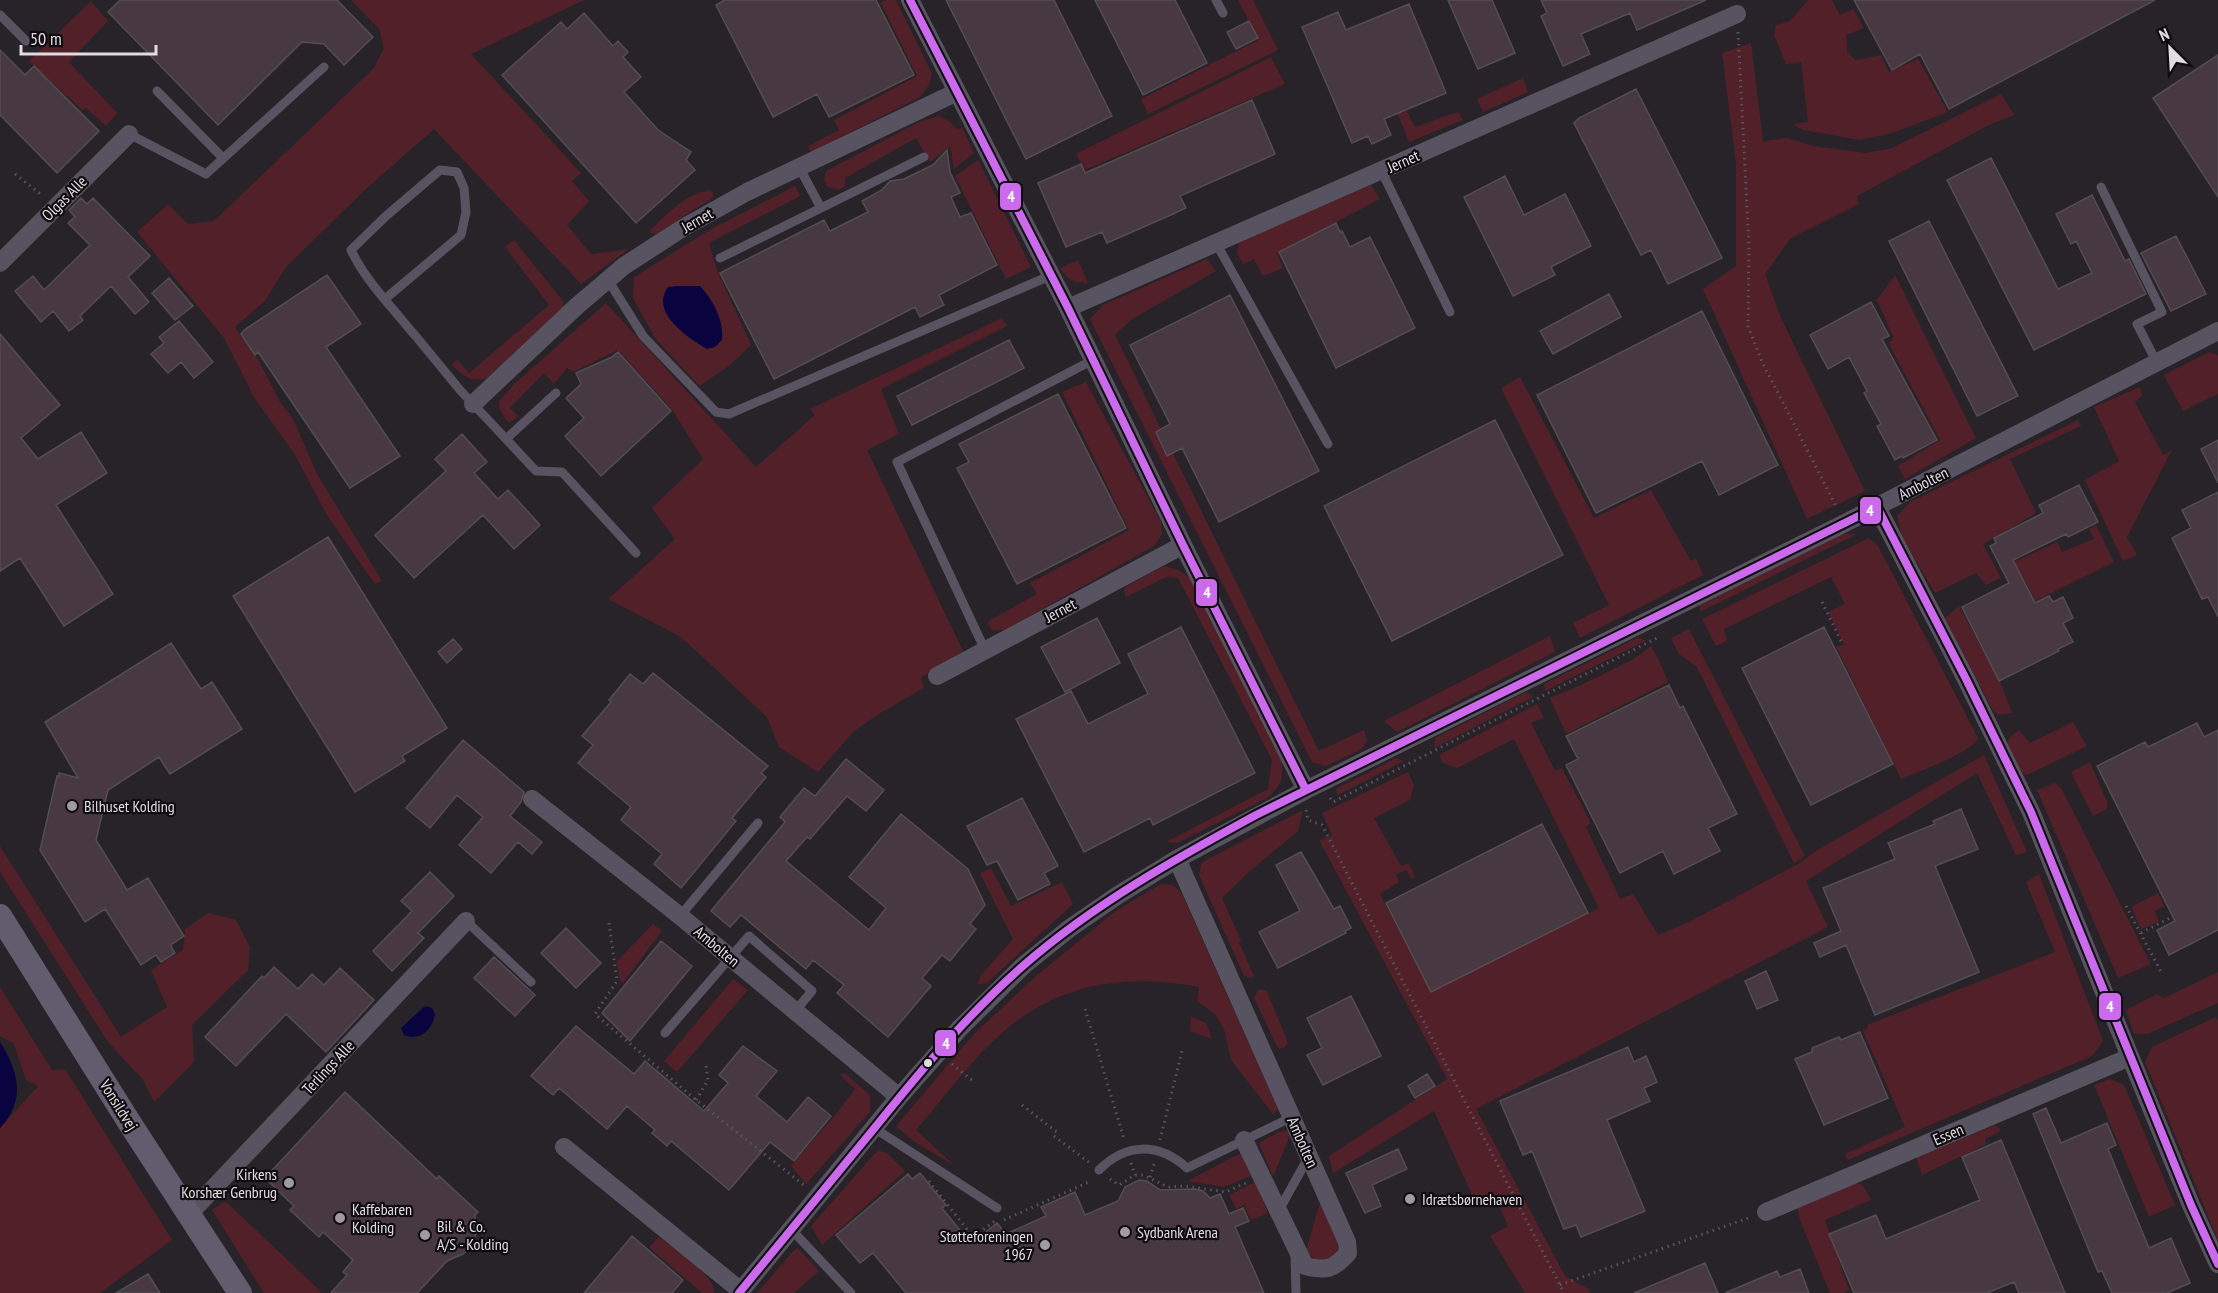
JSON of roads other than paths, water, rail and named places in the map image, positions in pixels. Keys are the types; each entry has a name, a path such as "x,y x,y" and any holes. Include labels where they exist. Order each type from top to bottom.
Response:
{"main road":[{"name":"Vonsildvej","path":"0,916 129,1122 240,1293"}],"street":[{"path":"910,0 1052,275 1183,545 1313,787"},
{"name":"Jernet","path":"1068,308 1737,14"},
{"name":"Jernet","path":"473,404 578,305 624,266 681,229 747,192 957,92"},
{"name":"Olgas Alle","path":"0,263 129,134"},
{"name":"Ambolten","path":"564,1147 740,1292 938,1052 982,1005 1034,957 1070,928 1118,895 1176,859 1313,787 1877,507 2218,331"},
{"path":"1877,507 1966,679 2031,812 2191,1205 2218,1264"},
{"name":"Jernet","path":"937,676 1183,545"},
{"name":"Ambolten","path":"532,799 680,916 900,1098"},
{"name":"Ambolten","path":"1176,859 1347,1242 1348,1253 1338,1265 1321,1270 1305,1266 1244,1140"},
{"name":"Terlings Alle","path":"190,1214 466,921"},
{"name":"Essen","path":"1766,1212 2130,1057"}],"lane":[{"path":"1216,0 1223,13"},
{"path":"0,15 26,41"},
{"path":"129,134 206,174 324,68"},
{"path":"157,91 223,158"},
{"path":"720,258 924,157"},
{"path":"799,167 820,208"},
{"path":"385,299 461,235 466,212 464,188 457,172 440,170 386,216 351,250 359,267 385,299 473,404 536,471 562,472 636,553"},
{"path":"1381,170 1450,312"},
{"path":"2101,187 2162,312 2137,324 2157,363"},
{"path":"1216,243 1328,444"},
{"path":"608,280 643,336 716,412 729,414 1052,275"},
{"path":"985,650 897,462 1094,360"},
{"path":"504,436 556,393"},
{"path":"680,916 758,823"},
{"path":"466,921 531,982"},
{"path":"665,1034 749,936 812,991 795,1011"},
{"path":"1102,1172 1107,1162 1127,1151 1137,1149 1157,1150 1178,1160 1187,1168 1292,1117"},
{"path":"874,1128 997,1208"},
{"path":"1278,1212 1309,1156"},
{"path":"791,1229 851,1293"},
{"path":"1295,1247 1296,1293"}],"place":[{"name":"Bilhuset Kolding","path":"72,806"},
{"name":"Kirkens Korshær Genbrug","path":"289,1183"},
{"name":"Idrætsbørnehaven","path":"1410,1199"},
{"name":"Kaffebaren Kolding","path":"340,1218"},
{"name":"Sydbank Arena","path":"1125,1232"},
{"name":"Bil & Co. A/S - Kolding","path":"425,1235"},
{"name":"Støtteforeningen 1967","path":"1045,1245"}]}
